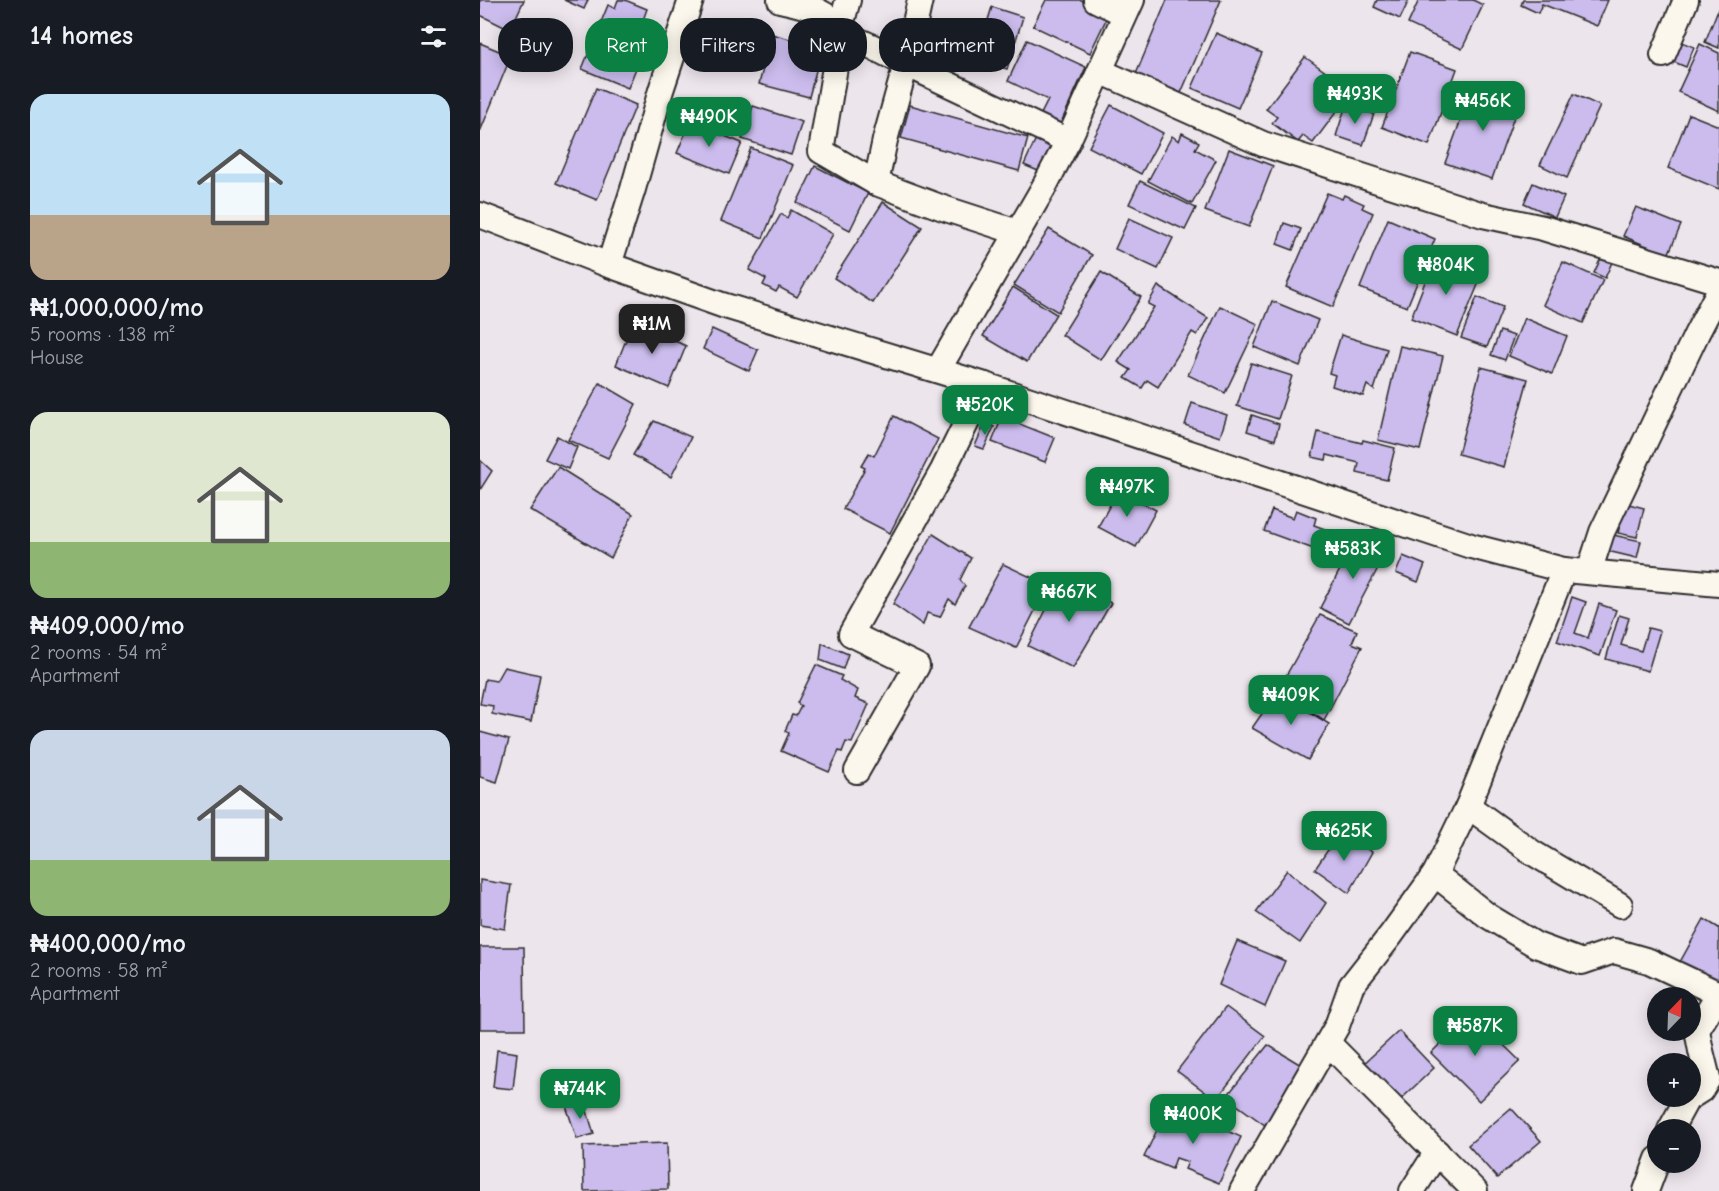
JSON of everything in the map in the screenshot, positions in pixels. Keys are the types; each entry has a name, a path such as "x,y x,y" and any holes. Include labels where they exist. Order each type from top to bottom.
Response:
{"street":[{"path":"609,265 661,90 691,0"},
{"path":"780,0 806,6 821,12 828,18"},
{"path":"843,18 848,0"},
{"path":"916,18 920,0"},
{"path":"938,370 1044,187 1068,141 1129,7 1096,0"},
{"path":"1663,55 1686,0"},
{"path":"1100,71 1263,144 1483,215 1543,228 1719,282"},
{"path":"834,72 821,151 876,183 1017,232"},
{"path":"876,183 904,72"},
{"path":"923,72 1068,141"},
{"path":"480,215 609,265 722,305 985,385 1471,546 1564,570 1719,584"},
{"path":"1589,573 1602,532 1708,332 1719,291"},
{"path":"857,771 917,666 851,634 943,470 985,385"},
{"path":"1242,1191 1337,1026 1351,986 1435,874 1467,806 1564,570"},
{"path":"1467,806 1533,854 1620,905"},
{"path":"1435,874 1488,916 1536,945 1582,962 1614,951 1649,961 1719,994 1697,1030 1708,1079 1701,1090 1687,1099 1676,1119"},
{"path":"1328,1042 1475,1191"},
{"path":"1413,1191 1437,1152"},
{"path":"1646,1191 1653,1173"}],"building":[{"path":"480,0 524,0 516,18 498,18 498,24 480,15"},
{"path":"564,0 588,0 584,9"},
{"path":"618,0 625,0 647,9 644,18 603,18 608,5 615,8"},
{"path":"1046,0 1087,0 1110,11 1090,53 1033,26"},
{"path":"1167,0 1221,0 1181,93 1136,74"},
{"path":"1377,0 1409,0 1400,19 1374,7"},
{"path":"1419,0 1473,0 1483,5 1462,49 1408,24"},
{"path":"1523,0 1608,0 1597,26 1542,4 1538,13 1521,5"},
{"path":"992,7 1023,17 1015,43 1015,18 989,18"},
{"path":"1719,7 1719,48 1705,42"},
{"path":"1216,33 1262,53 1238,108 1192,88"},
{"path":"776,35 788,38 788,72 816,72 809,97 759,84 762,72 776,72"},
{"path":"1027,40 1086,67 1059,127 1039,118 1048,100 1008,81 1012,72 1015,72 1015,66"},
{"path":"1682,42 1694,47 1686,67 1674,62"},
{"path":"480,43 498,51 498,72 504,72 480,132"},
{"path":"1700,44 1719,53 1719,111 1678,92"},
{"path":"1410,52 1457,69 1429,145 1382,127"},
{"path":"1305,57 1352,91 1313,143 1303,136 1298,142 1272,123 1277,117 1266,109"},
{"path":"589,72 634,72 628,88"},
{"path":"1474,84 1520,100 1492,179 1445,163"},
{"path":"596,88 636,105 597,200 556,183"},
{"path":"1574,94 1600,106 1567,178 1540,165"},
{"path":"910,105 1028,138 1019,171 901,138"},
{"path":"1111,105 1163,133 1141,174 1089,147"},
{"path":"1346,105 1374,114 1363,145 1336,136"},
{"path":"753,106 802,122 791,155 742,139"},
{"path":"1689,114 1719,126 1719,189 1668,168"},
{"path":"690,122 742,143 729,174 677,153"},
{"path":"1182,133 1199,142 1195,149 1216,160 1192,204 1148,181 1172,136 1179,141"},
{"path":"1038,134 1057,142 1043,173 1024,165"},
{"path":"751,148 793,165 763,238 721,221"},
{"path":"1229,149 1273,166 1249,227 1205,211"},
{"path":"815,166 868,193 850,230 797,203"},
{"path":"1140,181 1196,208 1185,230 1129,204"},
{"path":"1533,183 1564,197 1555,217 1524,203"},
{"path":"1327,193 1342,199 1344,195 1364,204 1362,208 1373,213 1333,307 1286,287"},
{"path":"883,202 922,227 873,303 834,278"},
{"path":"1636,207 1681,225 1668,255 1623,236"},
{"path":"791,210 833,234 797,297 779,287 776,292 763,285 766,279 749,270 781,214 787,218"},
{"path":"1129,218 1173,238 1158,269 1115,249"},
{"path":"1388,219 1435,239 1407,307 1360,288"},
{"path":"1284,223 1301,229 1293,250 1277,244"},
{"path":"1049,229 1092,255 1058,312 1014,285"},
{"path":"1435,256 1482,275 1457,336 1411,318"},
{"path":"1602,256 1613,260 1605,278 1594,273"},
{"path":"1563,262 1603,280 1583,323 1543,305"},
{"path":"1101,272 1141,297 1101,360 1062,335"},
{"path":"1158,286 1208,318 1197,335 1192,332 1158,387 1147,380 1142,388 1125,378 1131,370 1118,362 1154,307 1148,304"},
{"path":"1013,287 1056,314 1027,362 983,336"},
{"path":"1477,297 1503,307 1487,347 1461,338"},
{"path":"1272,301 1318,320 1300,366 1254,347"},
{"path":"1220,306 1258,324 1225,393 1188,375"},
{"path":"1524,318 1567,336 1552,374 1509,356"},
{"path":"632,325 660,337 664,328 678,334 675,341 686,346 669,388 616,365"},
{"path":"712,329 758,350 749,371 703,349"},
{"path":"1500,331 1514,336 1505,360 1491,355"},
{"path":"1341,335 1387,349 1374,390 1367,385 1363,396 1332,386 1335,375 1329,373"},
{"path":"1400,346 1443,356 1420,450 1378,440"},
{"path":"1251,363 1292,376 1278,419 1237,406"},
{"path":"1481,367 1528,379 1504,467 1458,454"},
{"path":"600,383 636,404 608,458 568,440"},
{"path":"1192,403 1227,415 1220,437 1185,425"},
{"path":"1252,415 1279,424 1275,440 1247,431"},
{"path":"894,416 938,439 890,533 843,509 865,468 861,466 869,453 874,456"},
{"path":"1002,417 1055,438 1045,462 992,442"},
{"path":"654,421 691,437 671,477 633,455"},
{"path":"985,423 994,427 984,449 975,446"},
{"path":"1318,432 1362,443 1363,440 1395,448 1387,480 1357,473 1359,463 1327,455 1326,460 1312,457"},
{"path":"557,436 577,447 568,469 545,459"},
{"path":"480,460 492,471 480,490"},
{"path":"558,467 633,514 611,558 530,510"},
{"path":"1118,490 1156,510 1136,547 1098,527"},
{"path":"1625,503 1644,508 1637,537 1618,533"},
{"path":"1272,510 1293,518 1296,510 1316,518 1314,525 1352,539 1347,555 1342,553 1341,559 1264,531"},
{"path":"933,534 971,558 960,580 965,586 955,604 949,599 940,617 927,613 923,625 893,604"},
{"path":"1613,535 1641,541 1637,558 1603,550"},
{"path":"1356,539 1387,551 1349,623 1320,608"},
{"path":"1403,556 1425,565 1418,582 1396,573"},
{"path":"1003,564 1048,585 1016,648 969,627"},
{"path":"1063,576 1111,603 1073,668 1028,646"},
{"path":"1572,597 1586,602 1575,633 1588,638 1599,604 1616,610 1600,656 1557,641"},
{"path":"1320,615 1357,631 1352,643 1362,647 1324,720 1278,690"},
{"path":"1619,615 1629,618 1621,645 1641,651 1648,628 1660,631 1648,671 1606,659"},
{"path":"822,643 848,654 843,669 820,660"},
{"path":"816,665 842,676 840,680 858,690 855,698 869,704 852,743 846,742 829,772 781,751 789,733 785,731 792,715 796,716 801,706 797,703"},
{"path":"504,667 540,675 531,722 492,714 493,706 480,704 485,679 496,681"},
{"path":"1277,692 1329,724 1308,760 1252,728"},
{"path":"480,732 509,740 497,782 480,777"},
{"path":"1340,832 1372,852 1349,893 1315,869"},
{"path":"1287,870 1326,903 1300,943 1256,912"},
{"path":"480,880 511,885 505,929 480,925"},
{"path":"1704,919 1719,928 1719,984 1680,962"},
{"path":"1237,941 1285,961 1265,1007 1219,985"},
{"path":"480,947 524,947 525,1029 480,1029"},
{"path":"1226,1007 1265,1036 1216,1100 1177,1071"},
{"path":"1471,1013 1520,1061 1479,1101 1431,1053"},
{"path":"1399,1031 1434,1068 1396,1104 1360,1067"},
{"path":"1268,1045 1311,1071 1269,1128 1226,1097"},
{"path":"497,1050 517,1053 513,1089 493,1087"},
{"path":"584,1101 594,1134 577,1139 566,1106"},
{"path":"1169,1105 1241,1137 1219,1183 1185,1169 1188,1162 1176,1158 1172,1169 1144,1157"},
{"path":"1511,1108 1541,1141 1497,1178 1468,1145"},
{"path":"667,1143 668,1189 584,1191 583,1146"}]}
